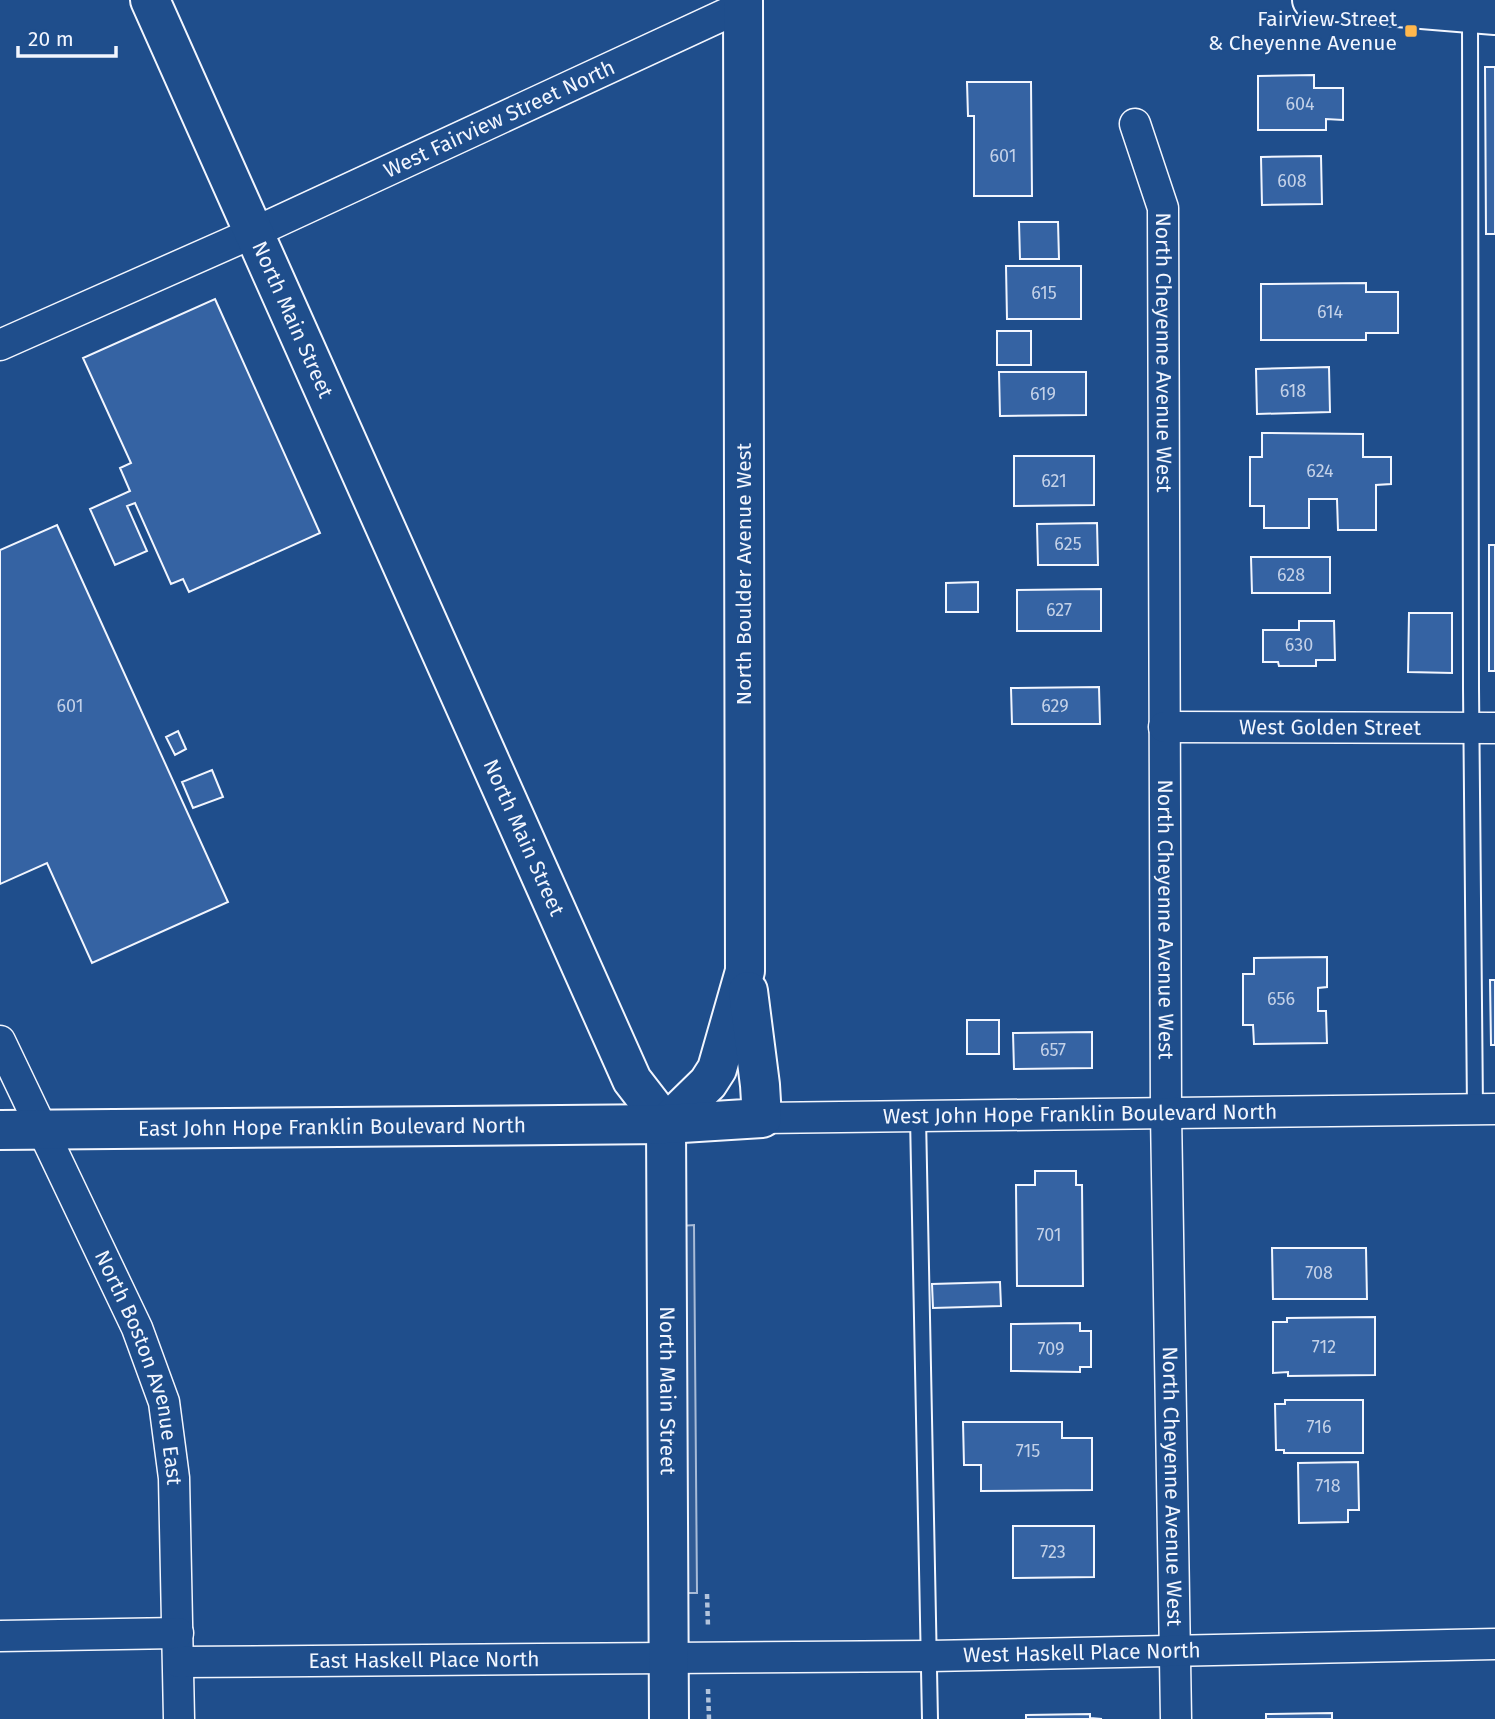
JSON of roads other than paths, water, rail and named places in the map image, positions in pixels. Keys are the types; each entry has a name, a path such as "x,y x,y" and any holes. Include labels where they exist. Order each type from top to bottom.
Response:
{"street":[{"name":"North Main Street","path":"150,0 632,1080 666,1124 669,1719"},
{"path":"1312,0 1482,13"},
{"name":"West Fairview Street North","path":"0,345 255,232 743,3"},
{"name":"North Boulder Avenue West","path":"666,1124 708,1083 718,1069 745,971 743,3"},
{"name":"North Cheyenne Avenue West","path":"1135,124 1163,208 1166,1113 1176,1719"},
{"name":"West Golden Street","path":"1164,727 1483,728"},
{"path":"745,971 762,1118"},
{"name":"North Boston Avenue East","path":"0,1041 137,1328 164,1402 174,1478 179,1719"},
{"name":"West John Hope Franklin Boulevard North","path":"666,1124 762,1118 1485,1109"},
{"name":"East John Hope Franklin Boulevard North","path":"0,1130 666,1124"},
{"name":"East Haskell Place North","path":"0,1636 178,1648 668,1658"},
{"name":"West Haskell Place North","path":"668,1658 930,1656 1495,1644"}],"lane":[{"path":"1482,13 1485,1109"},
{"path":"918,1117 930,1719"}],"place":[{"name":"Fairview Street & Cheyenne Avenue","path":"1411,31"}]}
